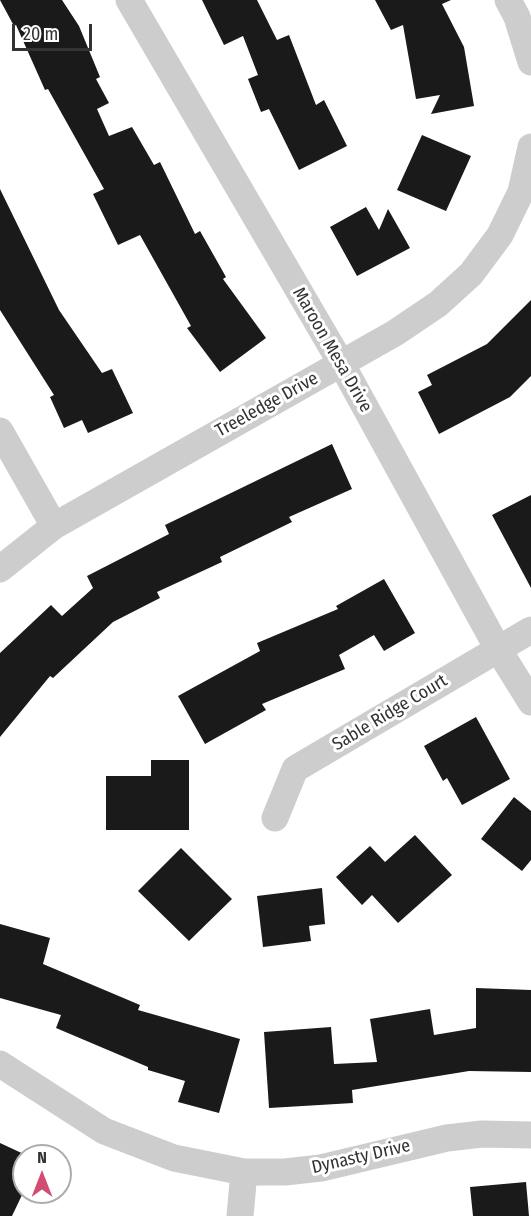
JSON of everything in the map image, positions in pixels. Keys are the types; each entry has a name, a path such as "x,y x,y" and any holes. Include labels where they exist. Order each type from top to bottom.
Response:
{"street":[{"name":"Maroon Mesa Drive","path":"129,0 341,363 498,649 531,702"},
{"path":"508,0 517,17 531,62"},
{"name":"Treeledge Drive","path":"0,569 54,526 395,333 438,304 471,274 500,235 521,192 531,147"},
{"path":"0,431 54,526"},
{"name":"Sable Ridge Court","path":"275,818 295,769 531,630"},
{"name":"Dynasty Drive","path":"0,1064 104,1131 174,1158 244,1172 285,1172 321,1168 447,1138 482,1134 531,1135"},
{"path":"240,1216 244,1172"}],"building":[{"path":"0,0 62,0 79,26 100,77 96,79 109,103 97,109 109,136 132,127 154,165 160,162 195,234 200,231 226,277 223,279 266,338 220,372 187,328 191,326 140,235 118,245 93,194 104,189 48,89 45,90 16,25 14,26"},
{"path":"202,0 257,0 277,40 289,35 316,105 324,100 347,146 299,170 269,109 261,112 248,79 258,75 243,36 224,45"},
{"path":"375,0 451,0 442,4 464,47 474,106 431,114 440,95 416,99 403,25 391,30"},
{"path":"422,135 471,156 446,211 397,190"},
{"path":"0,189 59,310 102,373 112,369 133,413 88,433 82,420 64,428 50,397 54,395 0,310"},
{"path":"366,207 379,230 388,209 410,248 357,276 330,227"},
{"path":"531,300 531,376 510,397 439,434 418,392 432,385 427,375 487,344"},
{"path":"332,444 352,489 289,517 292,522 220,557 222,562 157,592 160,598 113,622 53,678 50,676 0,737 0,653 51,605 62,616 93,588 87,576 169,534 165,525"},
{"path":"531,495 531,588 492,515"},
{"path":"384,579 415,633 384,651 374,635 339,655 345,669 262,704 266,710 205,744 178,696 260,651 257,643 338,609 336,606"},
{"path":"476,717 510,779 462,805 447,778 443,781 424,746"},
{"path":"151,760 189,760 189,830 106,830 106,776 151,776"},
{"path":"514,797 531,811 531,860 522,871 481,839"},
{"path":"415,835 452,875 398,923 372,895 362,905 336,877 370,846 385,862"},
{"path":"181,848 232,899 189,941 138,891"},
{"path":"322,888 325,924 309,926 311,941 263,947 257,896"},
{"path":"0,924 50,938 43,964 140,1005 138,1010 240,1039 219,1113 178,1102 185,1081 148,1070 148,1067 56,1028 61,1015 0,998"},
{"path":"476,988 531,990 531,1072 469,1071 352,1090 353,1103 269,1108 264,1032 331,1027 334,1064 377,1062 370,1019 430,1009 434,1035 476,1028"},
{"path":"0,1143 12,1149 12,1204 18,1204 12,1216 0,1216"},
{"path":"526,1182 529,1216 473,1216 470,1187"}]}
